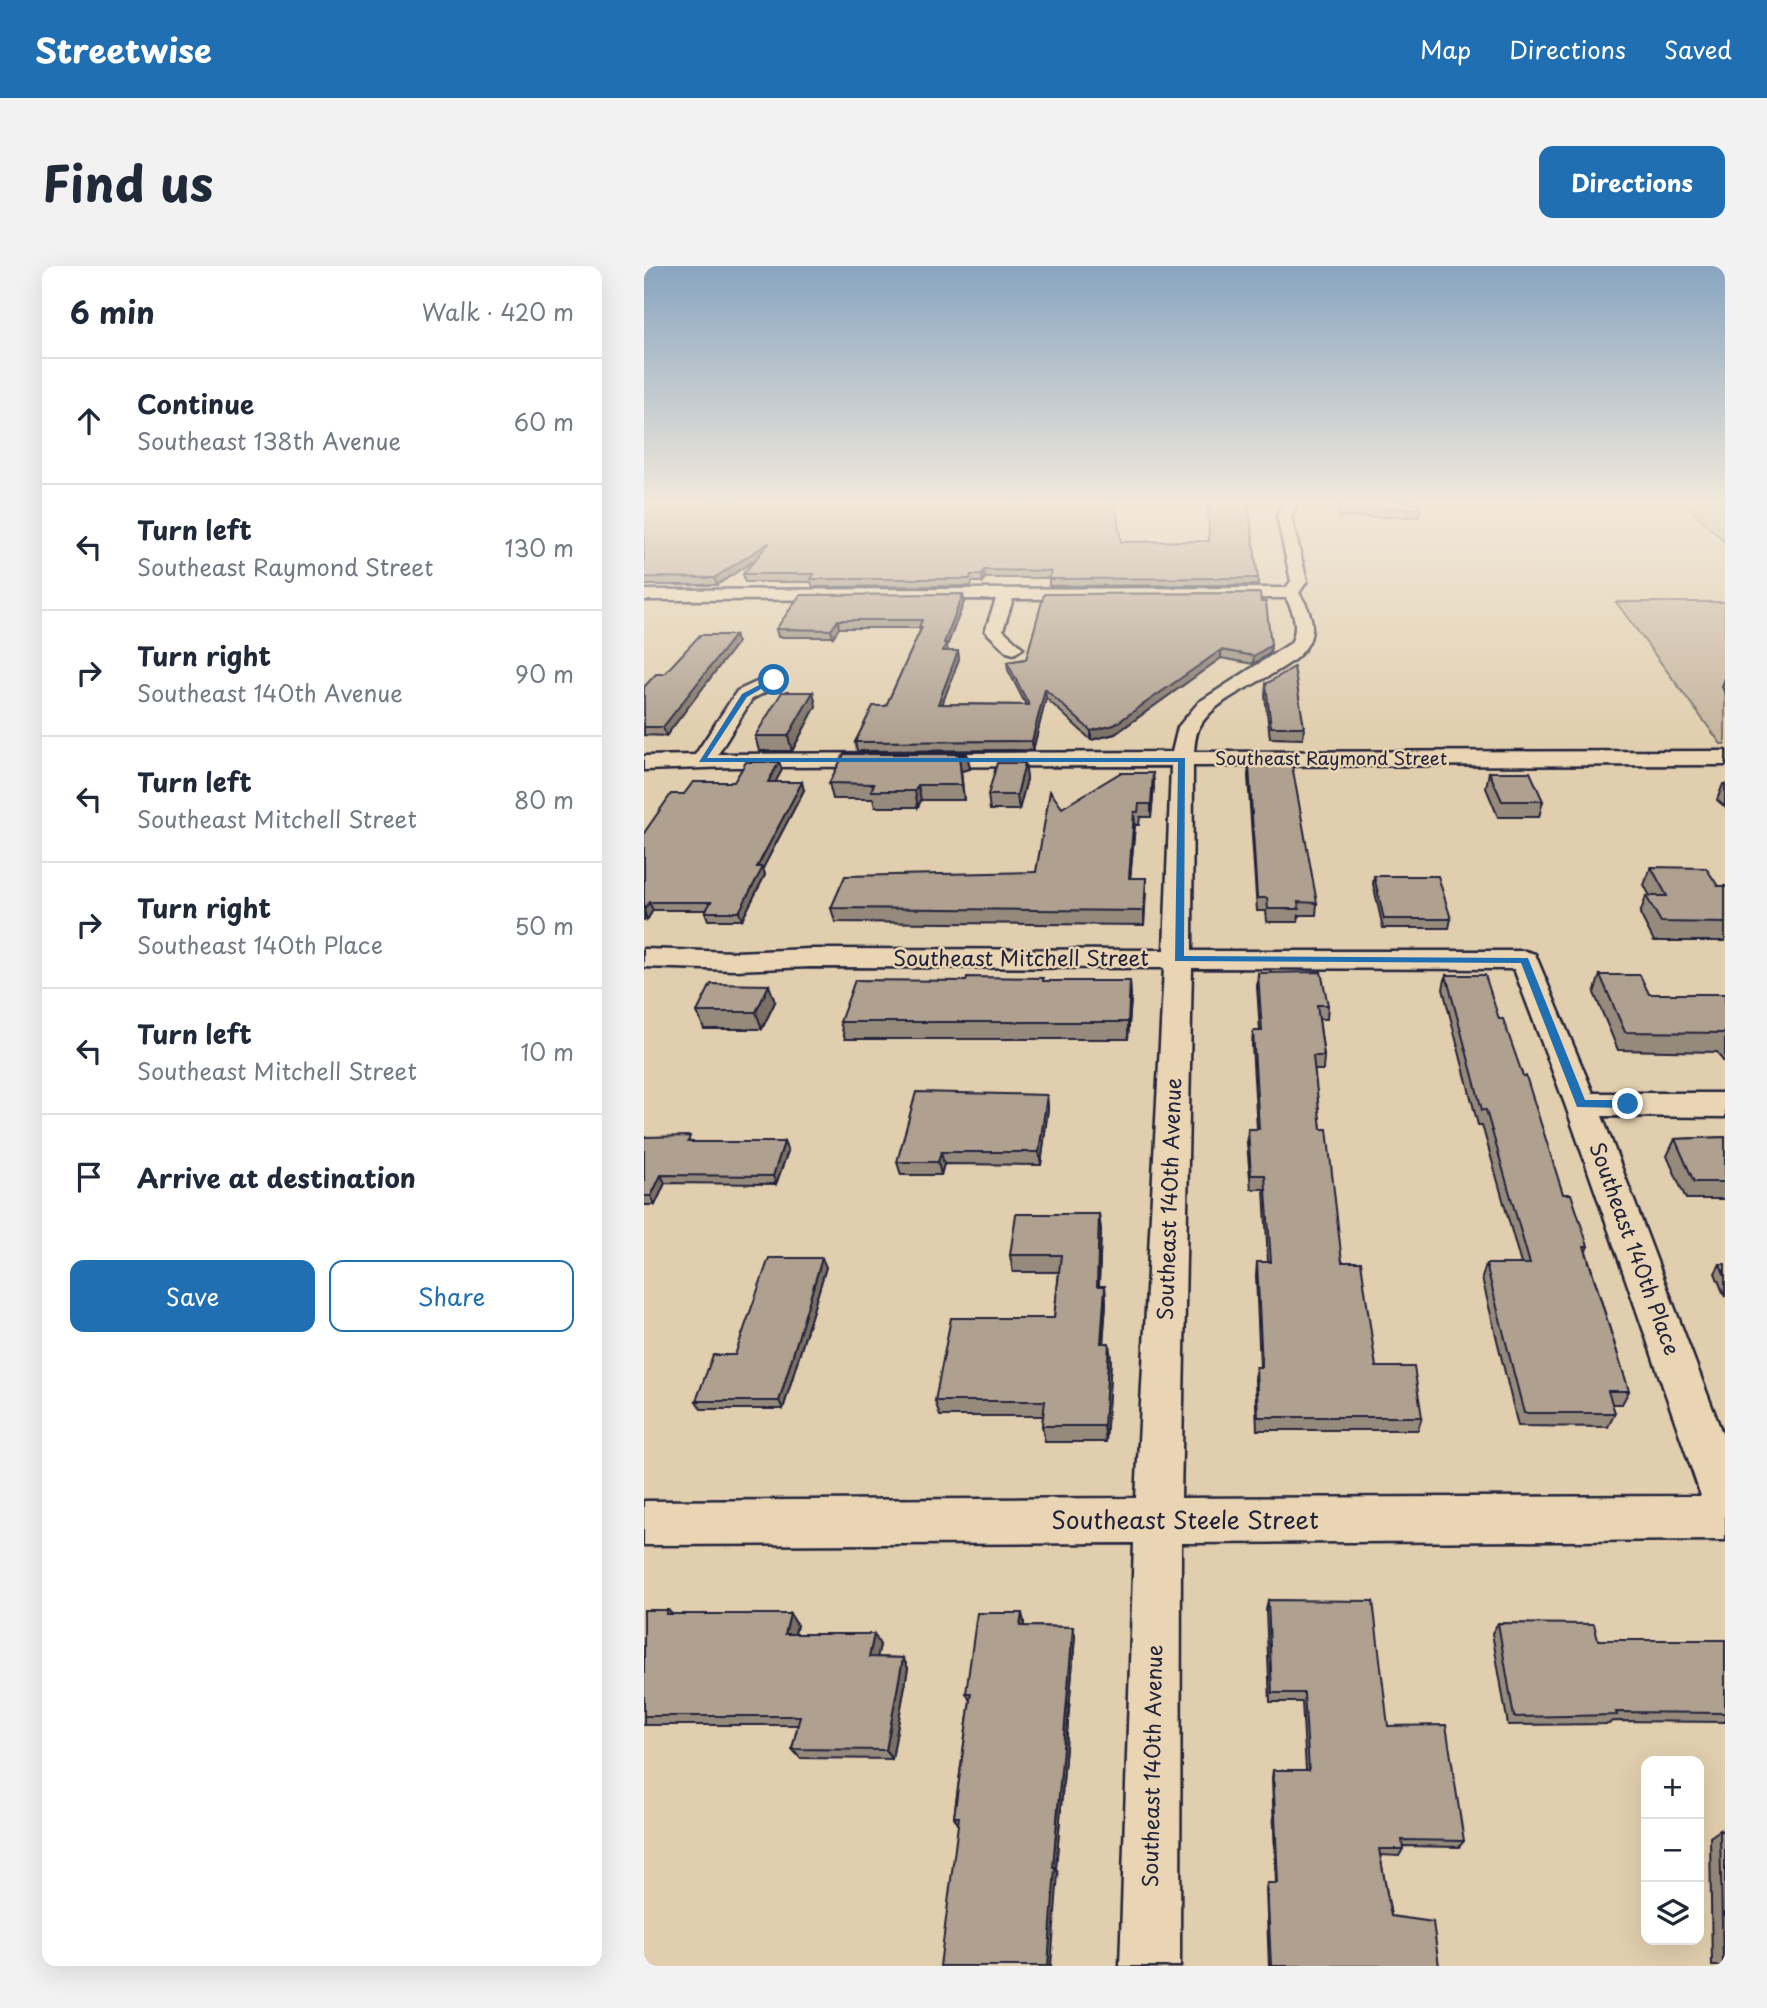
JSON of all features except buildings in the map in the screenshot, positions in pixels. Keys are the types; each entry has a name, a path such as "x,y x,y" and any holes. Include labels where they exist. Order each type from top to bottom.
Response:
{"street":[{"path":"644,595 1291,593 1299,580"},
{"name":"Southeast 140th Avenue","path":"1150,1966 1158,1521 1179,959 1182,760 1190,724 1207,706 1228,690 1292,652 1301,643 1306,626 1301,607 1291,593"},
{"path":"1006,594 994,631 1014,648"},
{"path":"702,761 744,695 774,680"},
{"name":"Southeast Raymond Street","path":"644,763 1725,758"},
{"name":"Southeast Mitchell Street","path":"644,958 735,961 810,958 1525,960"},
{"name":"Southeast 140th Place","path":"1525,960 1581,1104 1725,1501"},
{"path":"1581,1104 1725,1105"},
{"name":"Southeast Steele Street","path":"644,1523 1725,1518"}],"shaded area":[{"path":"1616,602 1725,602 1725,744 1721,744"}],"route":[{"path":"774,680 744,695 702,761 1182,760 1179,959 1525,960 1581,1104 1628,1104"}]}
